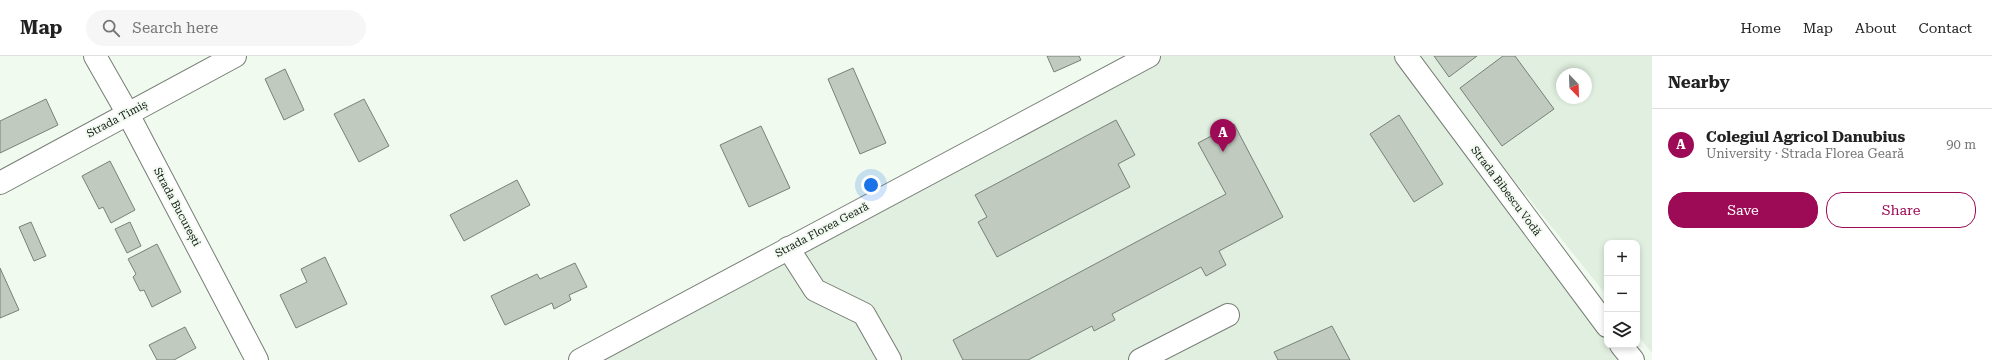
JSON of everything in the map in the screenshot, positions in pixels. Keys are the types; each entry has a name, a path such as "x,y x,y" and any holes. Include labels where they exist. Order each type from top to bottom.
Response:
{"street":[{"name":"Strada București","path":"95,56 128,114 257,360"},
{"name":"Strada Timiș","path":"0,183 235,56"},
{"name":"Strada Florea Geară","path":"580,360 1149,56"},
{"name":"Strada Bibescu Vodă","path":"1406,56 1604,322"},
{"path":"788,248 815,290 864,314 890,360"},
{"path":"1140,360 1228,315"},
{"path":"1624,348 1633,360"}],"shaded area":[{"path":"1149,56 1406,56 1604,322 1604,348 1623,348 1633,360 580,360"},
{"path":"1415,56 1652,56 1652,353 1640,338 1640,240 1604,240 1604,292"}],"building":[{"path":"1047,56 1079,56 1081,60 1054,72"},
{"path":"1434,56 1477,56 1449,77"},
{"path":"1503,56 1515,56 1554,109 1502,146 1460,88"},
{"path":"853,68 886,143 860,154 828,79"},
{"path":"285,69 304,110 284,120 265,79"},
{"path":"46,99 58,125 0,153 0,121"},
{"path":"364,99 389,146 359,162 334,114"},
{"path":"1399,115 1443,184 1414,202 1370,134"},
{"path":"1116,120 1135,155 1118,164 1130,187 997,257 978,222 987,217 975,195"},
{"path":"1234,124 1283,217 1219,251 1226,265 1206,276 1201,267 1112,314 1115,320 1094,331 1092,326 1028,360 963,360 953,340 1226,194 1198,143"},
{"path":"761,126 790,188 749,207 720,145"},
{"path":"110,161 135,210 111,223 103,207 99,209 82,176"},
{"path":"517,180 530,205 464,241 450,215"},
{"path":"31,222 46,256 34,261 19,227"},
{"path":"130,222 141,246 127,253 115,229"},
{"path":"157,244 181,292 152,307 144,290 140,291 133,277 136,274 128,259"},
{"path":"325,257 347,304 296,328 280,295 307,282 301,269"},
{"path":"575,263 587,287 569,295 571,300 554,309 552,303 505,325 491,296 537,274 540,279"},
{"path":"0,268 19,310 0,318"},
{"path":"1332,326 1350,360 1278,360 1274,352"},
{"path":"185,327 196,348 174,360 157,360 149,345"}],"place":[{"name":"Colegiul Agricol Danubius","path":"1223,152"}]}
